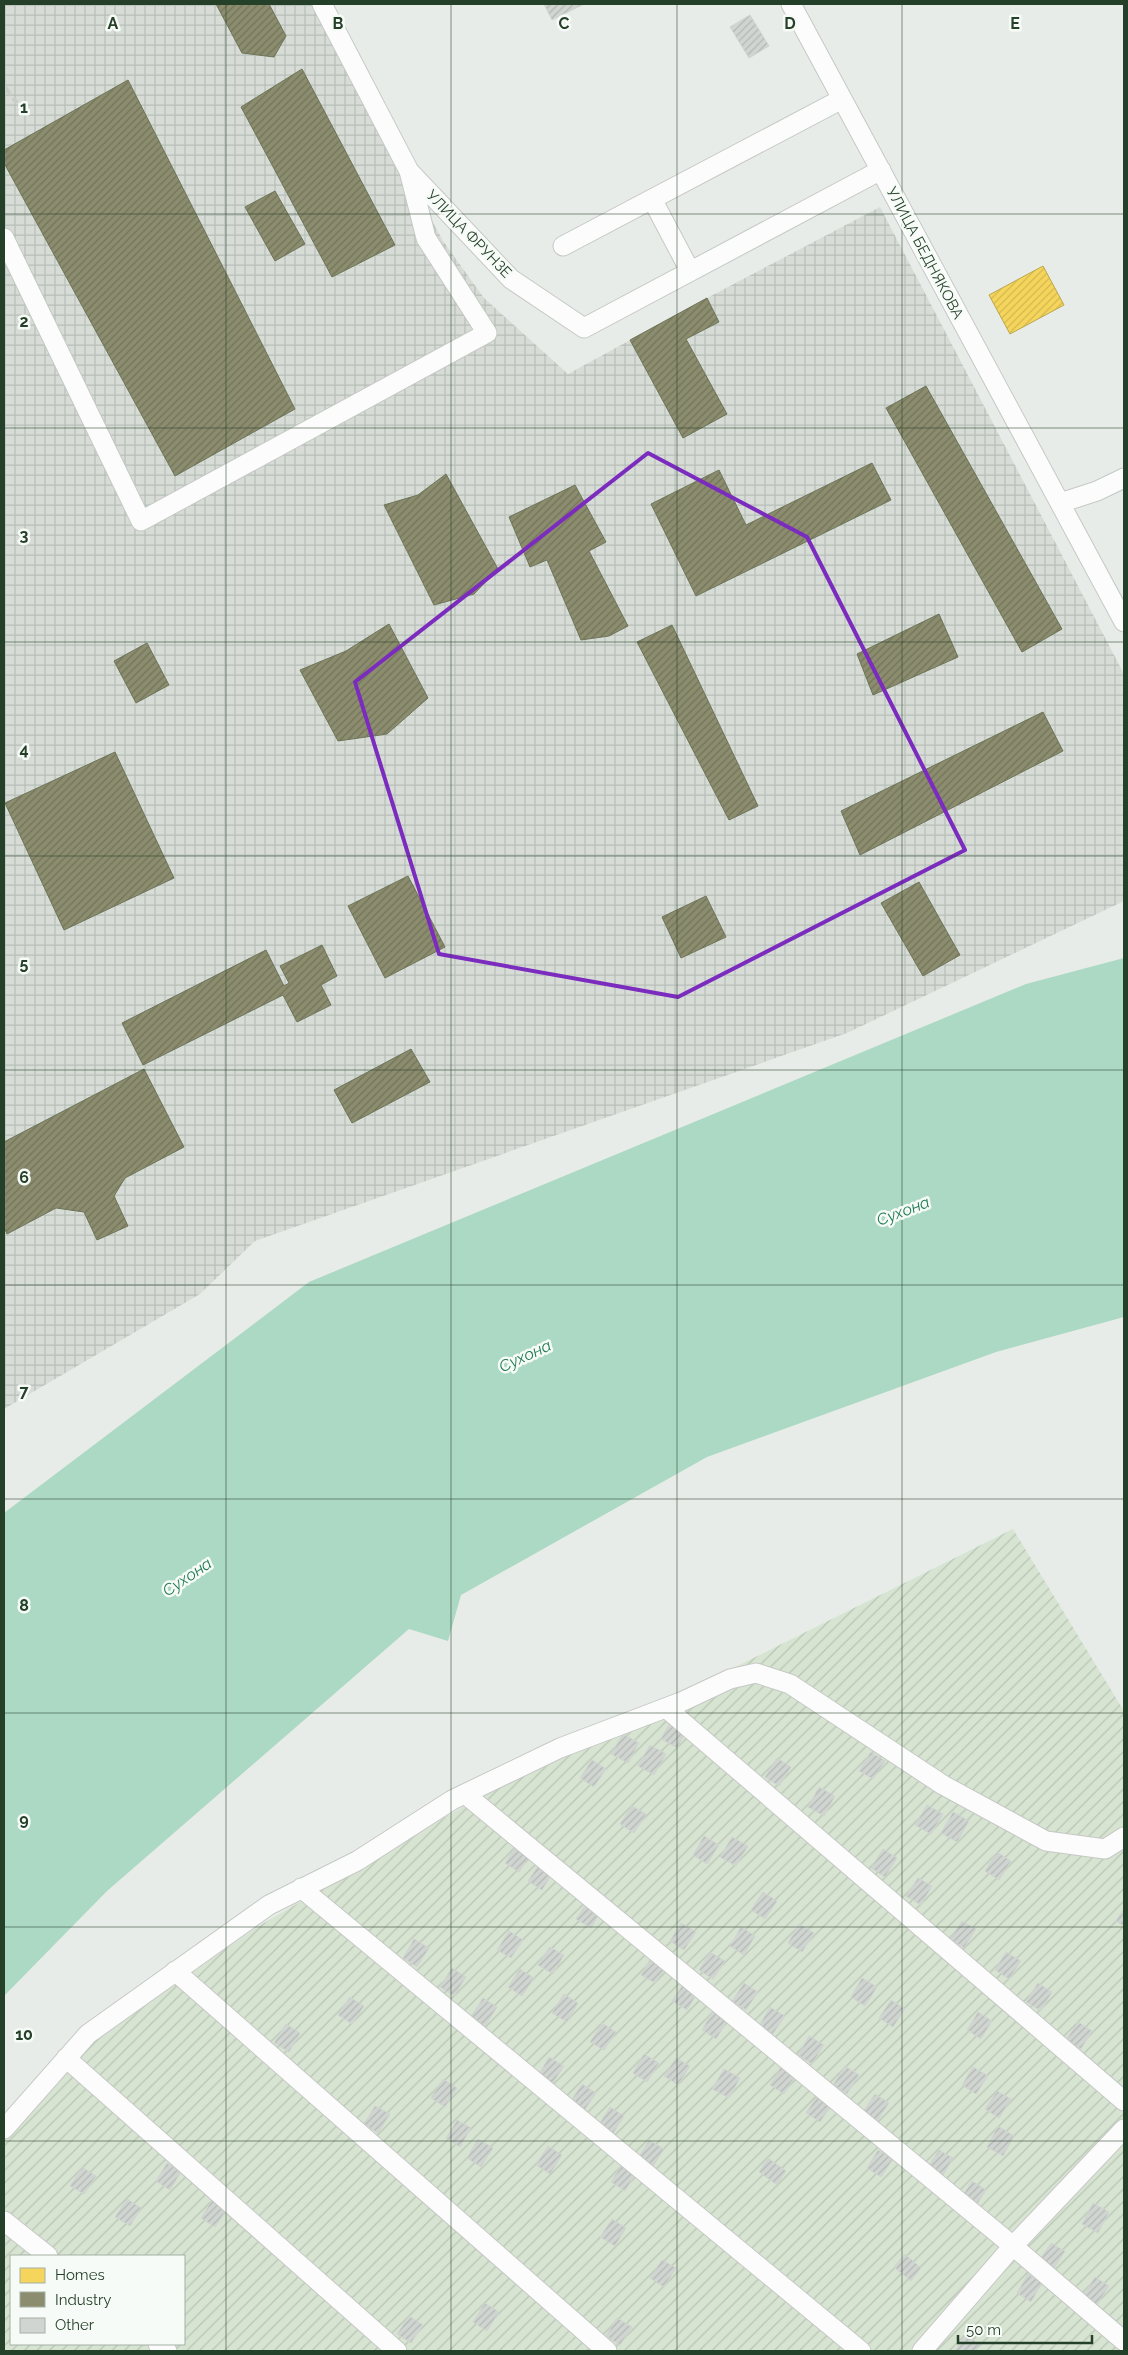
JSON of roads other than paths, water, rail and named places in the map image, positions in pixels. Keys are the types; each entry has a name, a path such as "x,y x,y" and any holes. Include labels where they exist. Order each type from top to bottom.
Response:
{"street":[{"name":"УЛИЦА ФРУНЗЕ","path":"322,4 409,171 511,279 584,328 880,170"},
{"name":"УЛИЦА БЕДНЯКОВА","path":"791,4 1124,622"},
{"path":"563,246 842,99"},
{"path":"4,238 141,521 487,333 426,238 409,171"},
{"path":"652,199 690,271"},
{"path":"1060,503 1097,491 1124,478"},
{"path":"4,2129 88,2034 269,1905 357,1861 465,1794 560,1748 666,1708 730,1679 756,1673 790,1684 943,1785 1046,1841 1105,1849 1124,1837"},
{"path":"666,1708 1124,2101"},
{"path":"465,1794 1013,2246 1124,2341"},
{"path":"302,1888 861,2351"},
{"path":"175,1971 607,2351"},
{"path":"66,2058 398,2351"},
{"path":"922,2351 1013,2246 1124,2129"},
{"path":"4,2221 47,2255"}],"water":[{"name":"Сухона","path":"1124,958 1124,1317 996,1352 707,1457 461,1595 448,1641 409,1629 107,1891 4,1996 4,1513 309,1282 1026,984"}],"railway":[{"path":"4,86 17,103"}]}
